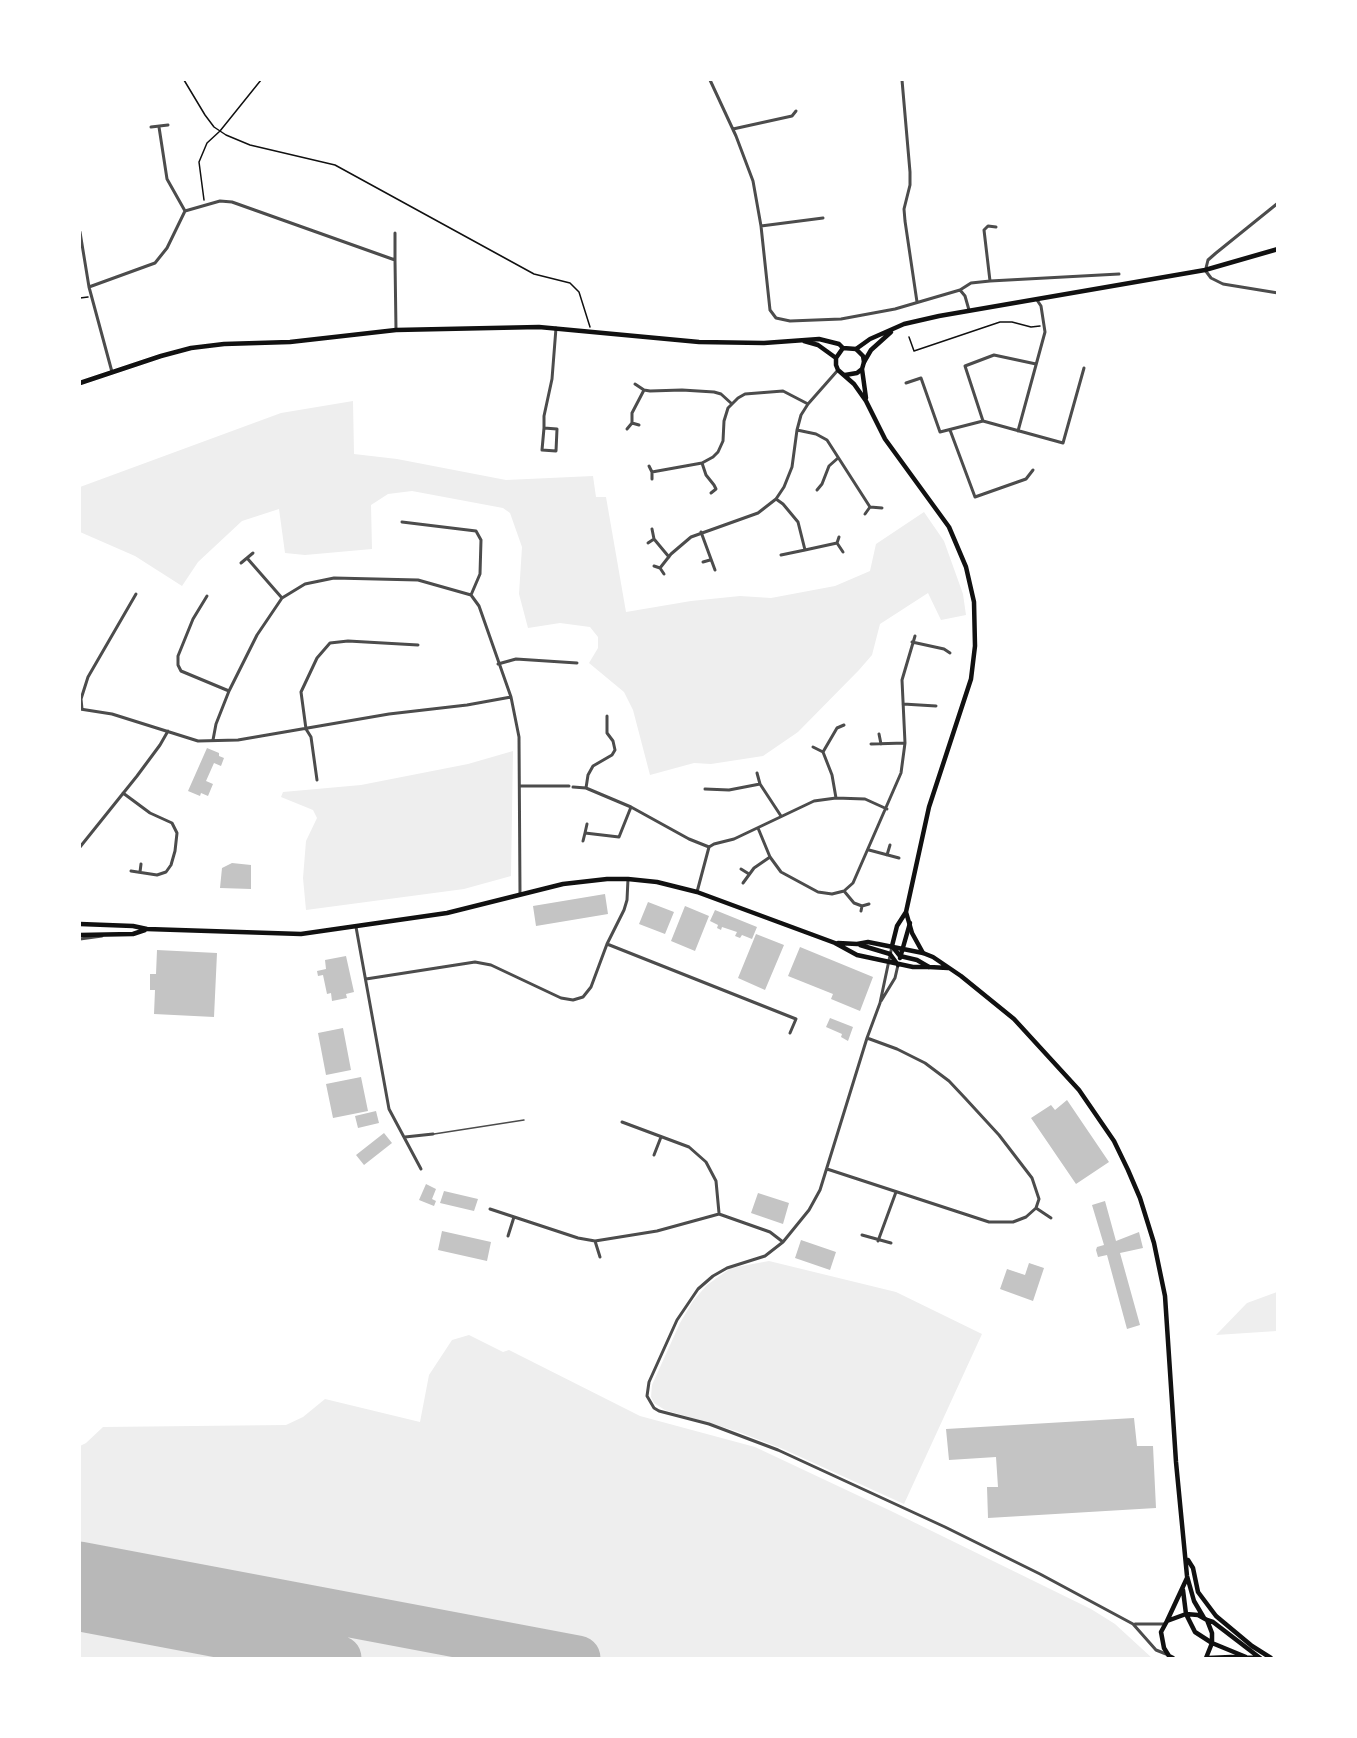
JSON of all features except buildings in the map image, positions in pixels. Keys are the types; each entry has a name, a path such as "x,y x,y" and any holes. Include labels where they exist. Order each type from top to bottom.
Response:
{"main road":[{"path":"80,383 191,348 225,344 290,342 396,330 556,328 699,342 764,343 819,339 839,344 843,348 855,349 870,339 904,324 969,310 1205,270 1278,249"},
{"path":"866,401 863,359 884,337 904,324"},
{"path":"801,340 818,345 836,358"},
{"path":"843,348 836,358 838,370 845,375 866,401 885,439 937,509 952,534 966,567 975,614 972,679 929,807 906,912 897,926 892,946"},
{"path":"855,349 863,359"},
{"path":"845,375 857,373 862,369"},
{"path":"80,924 133,926 147,929 301,934 447,913 520,894 585,881 628,879 657,882 697,892 835,943 857,955 898,965 948,968"},
{"path":"906,912 912,933 923,953"},
{"path":"898,965 910,923"},
{"path":"80,935 133,934 147,929"},
{"path":"835,943 868,942 923,953 933,957 976,987 1014,1019 1079,1090 1114,1141 1140,1198 1154,1243 1165,1296 1176,1462 1188,1576 1194,1601 1212,1633 1212,1643 1207,1659 1246,1657 1260,1659"},
{"path":"857,944 890,954 898,965"},
{"path":"892,946 900,956 917,960 929,967"},
{"path":"1186,1558 1193,1568 1198,1592 1210,1610 1231,1630 1271,1659"},
{"path":"1170,1657 1161,1641 1161,1632 1188,1576"},
{"path":"1183,1590 1186,1614 1195,1632 1212,1643 1246,1657"},
{"path":"1166,1622 1186,1614 1206,1619 1260,1659"}],"street":[{"path":"710,80 733,129 753,181 761,226 770,310 776,318 790,321 841,319 885,311 960,290 971,283 1119,274"},
{"path":"902,80 910,172 905,215 917,302"},
{"path":"733,129 792,116 796,111"},
{"path":"151,127 168,125"},
{"path":"159,127 167,179 185,211"},
{"path":"185,211 220,201 232,202 395,260"},
{"path":"1278,203 1215,253 1208,260 1205,270 1210,278 1223,284 1278,293"},
{"path":"89,287 154,263 167,248 185,211"},
{"path":"761,226 824,218"},
{"path":"990,281 984,230 988,226 996,227"},
{"path":"80,232 89,287 112,372"},
{"path":"395,232 396,330"},
{"path":"960,290 965,296 969,310"},
{"path":"1018,431 1045,332 1041,306 1037,300"},
{"path":"543,428 557,429 556,451 542,450 543,428 552,379 556,328"},
{"path":"983,421 965,366 994,355 1036,364"},
{"path":"906,383 921,378 940,432 983,421 1063,443 1084,368"},
{"path":"660,568 684,542 701,532 758,513 776,499 792,467 796,430 801,415 838,370"},
{"path":"634,384 644,390 714,392 721,394 732,404"},
{"path":"627,429 632,423 632,413 644,390"},
{"path":"652,472 702,463 712,457 721,447 725,414 732,404 745,394 783,391 808,404"},
{"path":"632,423 639,425"},
{"path":"796,430 816,434 827,440 870,507"},
{"path":"950,430 975,496 1026,479 1033,470"},
{"path":"817,490 829,466 838,458"},
{"path":"702,463 706,475 716,489 722,490"},
{"path":"649,466 652,479"},
{"path":"711,493 716,489"},
{"path":"776,499 798,522 805,550"},
{"path":"870,507 882,508"},
{"path":"865,514 870,507"},
{"path":"402,522 476,531 481,540 480,574 471,596"},
{"path":"652,529 654,539 669,557"},
{"path":"701,532 715,570"},
{"path":"837,543 839,537"},
{"path":"648,543 654,539"},
{"path":"780,555 837,543"},
{"path":"837,543 843,552"},
{"path":"241,563 253,554"},
{"path":"247,558 282,598"},
{"path":"703,562 710,560"},
{"path":"654,566 660,568 664,574"},
{"path":"213,740 216,724 229,691 257,635 282,598 305,584 334,578 418,580 471,596 479,606 511,697 519,737 520,894"},
{"path":"136,594 88,677 81,699 81,709 112,714 198,741 238,740 389,714 467,705 511,697"},
{"path":"207,596 192,619 178,656 178,665 181,671 229,691"},
{"path":"758,828 770,857 781,872 818,892 832,894 844,891 853,883 902,773 905,743 902,680 915,636"},
{"path":"317,780 301,692 317,658 330,644 348,641 418,645"},
{"path":"912,642 944,649 950,653"},
{"path":"498,664 516,659 577,663"},
{"path":"903,704 936,706"},
{"path":"586,788 588,775 593,766 612,755 615,750 613,741 607,733 607,716"},
{"path":"823,752 837,728 844,725"},
{"path":"80,847 160,745 168,731"},
{"path":"879,734 881,744"},
{"path":"871,744 905,743"},
{"path":"813,747 823,752 832,776 836,798"},
{"path":"757,773 760,784 781,816"},
{"path":"705,789 729,790 760,784"},
{"path":"519,786 586,788 631,807 689,839 709,847 758,828 814,801 836,798 865,799 887,809"},
{"path":"123,793 150,813 168,820 176,829 175,851 171,865 166,872 157,875 131,871"},
{"path":"585,833 619,837 631,807"},
{"path":"583,841 586,824"},
{"path":"887,855 890,845"},
{"path":"697,892 709,847"},
{"path":"869,850 899,858"},
{"path":"743,883 754,868 770,857"},
{"path":"140,872 141,864"},
{"path":"741,869 749,874"},
{"path":"366,979 475,962 491,965 561,998 573,1000 583,997 591,987 627,900 628,879"},
{"path":"844,891 854,903 862,906 870,904"},
{"path":"861,911 862,906"},
{"path":"356,927 389,1109 421,1169"},
{"path":"80,939 110,935"},
{"path":"608,944 796,1019 790,1033"},
{"path":"892,946 880,1003 820,1190 809,1210 783,1242 765,1256 727,1268 698,1289 677,1320 649,1383 646,1396 654,1408 659,1411 709,1424 814,1465 1040,1574 1133,1624 1156,1650 1170,1657"},
{"path":"880,1003 889,990 898,965"},
{"path":"827,1169 995,1223 1012,1222 1026,1217 1036,1208 1039,1199 1032,1178 999,1135 949,1082 925,1063 867,1038"},
{"path":"622,1122 689,1148 706,1162 716,1181 719,1214"},
{"path":"405,1137 433,1134"},
{"path":"654,1155 661,1137"},
{"path":"878,1241 896,1192"},
{"path":"1036,1208 1051,1218"},
{"path":"490,1209 578,1238 595,1241 657,1231 719,1214 770,1232 783,1242"},
{"path":"508,1236 514,1217"},
{"path":"862,1235 891,1243"},
{"path":"595,1241 600,1257"},
{"path":"1133,1624 1166,1622"}],"lane":[{"path":"433,1134 524,1120"}],"path":[{"path":"184,80 205,115 220,131 250,145 335,165 534,274 570,283 579,292 591,331"},
{"path":"205,206 199,162 207,143 220,131 261,80"},
{"path":"80,298 92,296"},
{"path":"909,337 914,351 1000,322 1012,322 1031,327 1045,325"}],"shaded area":[{"path":"353,401 354,454 397,459 506,480 593,476 596,497 606,497 626,612 691,601 740,596 771,598 835,586 870,571 876,544 924,512 944,541 963,594 966,615 941,620 928,593 880,624 872,655 859,670 798,732 763,756 711,764 694,763 650,775 633,710 624,692 589,663 598,648 598,637 590,627 560,623 528,628 519,594 522,547 510,513 503,508 412,491 388,494 371,505 372,549 305,555 285,553 279,509 242,521 198,562 182,586 135,556 80,532 80,487 281,413"},
{"path":"513,751 511,876 464,889 306,910 303,878 306,841 317,818 313,810 281,797 283,792 361,785 468,764"},
{"path":"769,1261 896,1292 982,1334 904,1504 783,1449 736,1431 665,1410 654,1403 651,1397 652,1385 680,1323 693,1301 707,1285 731,1268"},
{"path":"1277,1292 1277,1331 1216,1335 1247,1303"},
{"path":"469,1335 503,1352 509,1350 640,1416 755,1447 891,1511 1091,1609 1115,1624 1152,1658 80,1658 80,1446 103,1427 286,1425 303,1417 325,1399 420,1422 429,1375 452,1340"}],"runway":[{"path":"80,1564 578,1658"},
{"path":"80,1609 339,1658"}]}
